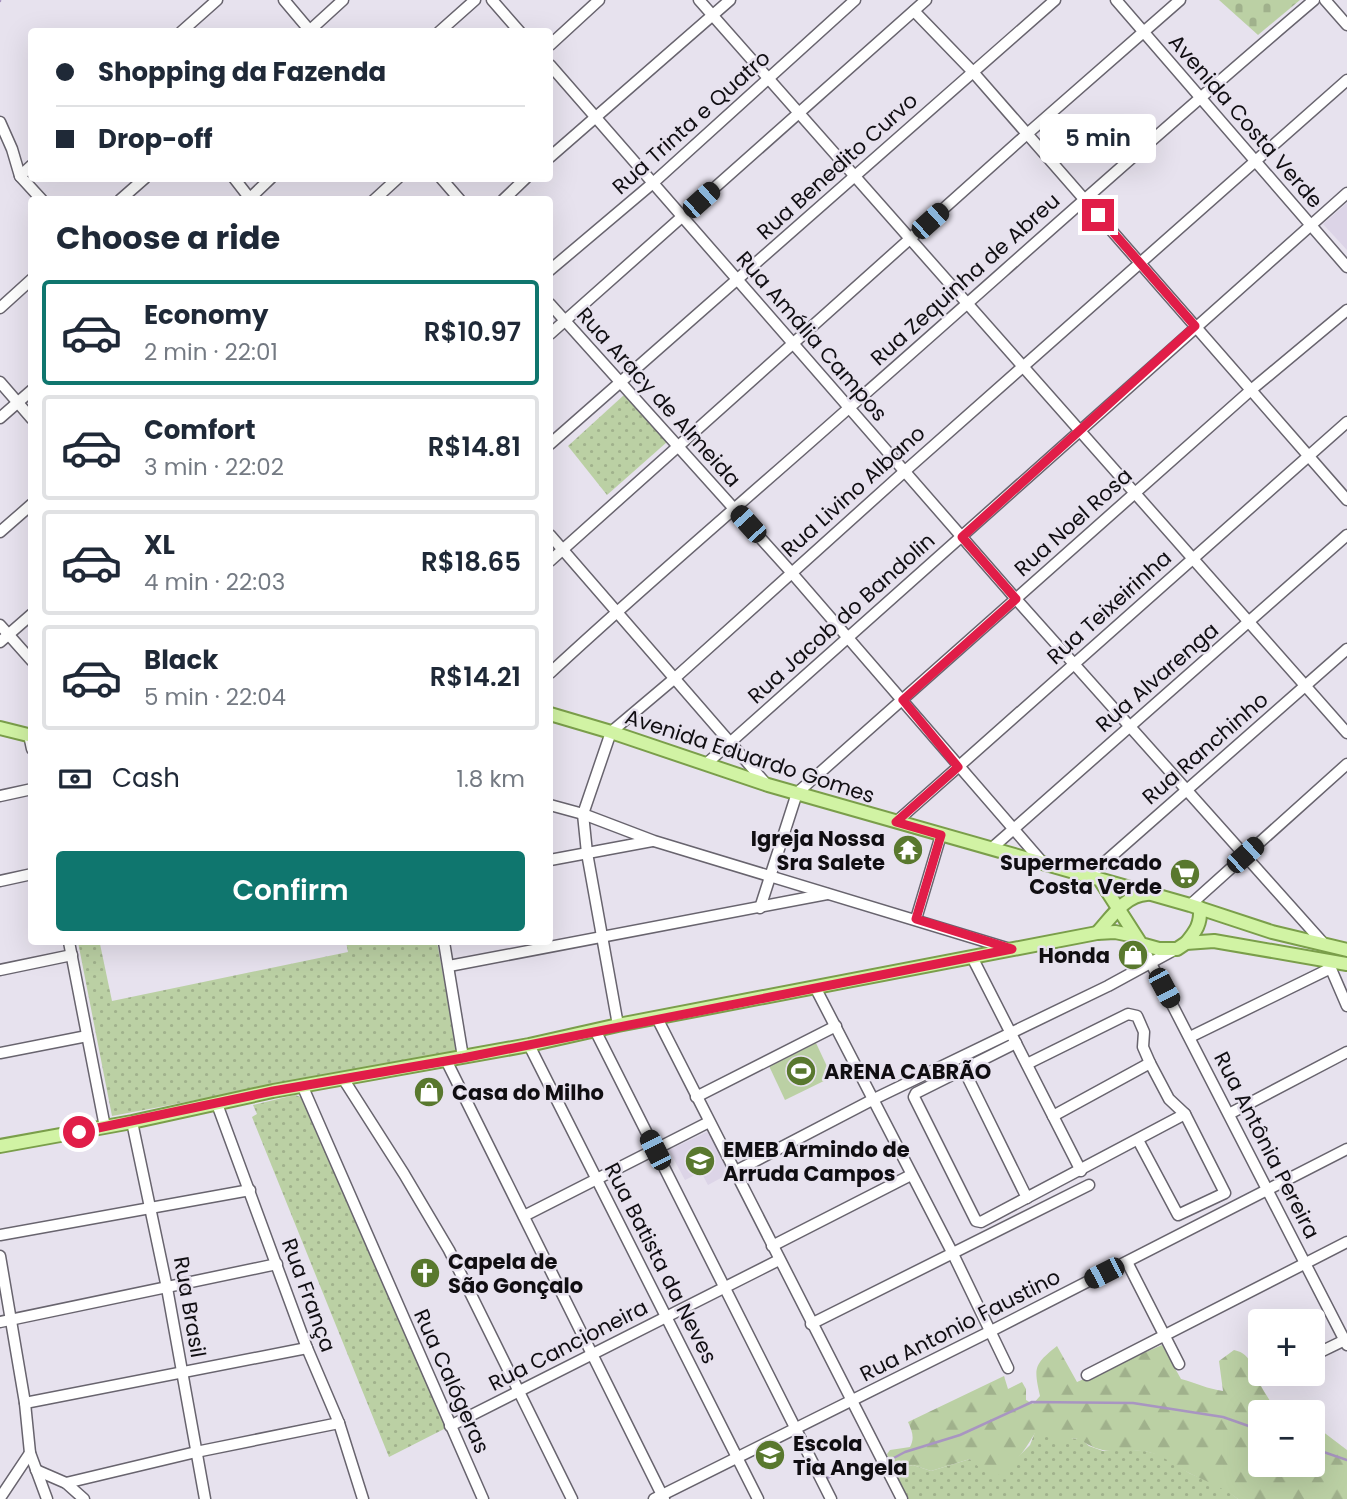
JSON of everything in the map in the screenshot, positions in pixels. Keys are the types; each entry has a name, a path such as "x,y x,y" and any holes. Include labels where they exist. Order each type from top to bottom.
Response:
{"main road":[{"name":"Avenida Eduardo Gomes","path":"553,715 768,785 1148,894"},
{"path":"0,728 28,734"},
{"path":"1094,878 1138,940"},
{"path":"1097,933 1136,894 1148,894 1272,932 1347,950"},
{"path":"1182,946 1201,920 1195,907"},
{"path":"0,1146 132,1122 303,1085 463,1058 1097,933 1122,932 1159,949 1214,941 1328,965 1347,964"}],"street":[{"path":"186,28 217,0"},
{"path":"284,0 307,28"},
{"path":"313,28 343,0"},
{"path":"444,28 475,0"},
{"path":"492,0 516,28"},
{"path":"553,42 599,0"},
{"path":"699,0 1347,733"},
{"path":"553,154 730,0"},
{"name":"Rua Trinta e Quatro","path":"553,267 653,183 855,0"},
{"path":"553,331 926,0"},
{"name":"Rua Benedito Curvo","path":"553,441 1055,0"},
{"name":"Avenida Costa Verde","path":"1116,0 1347,267"},
{"path":"553,558 677,445 1180,0"},
{"name":"Rua Zequinha de Abreu","path":"553,670 617,610 1314,0"},
{"path":"1325,0 1347,24"},
{"path":"914,11 973,72 1347,500"},
{"name":"Rua Amália Campos","path":"553,68 1016,599 1076,663 1325,946"},
{"name":"Rua Livino Albano","path":"611,732 1347,80"},
{"path":"0,122 20,176 38,196"},
{"path":"20,176 28,169"},
{"path":"125,196 141,182"},
{"path":"252,196 267,182"},
{"path":"378,196 394,182"},
{"path":"444,182 457,196"},
{"path":"507,196 522,182"},
{"name":"Rua Jacob do Bandolin","path":"706,764 1347,193"},
{"path":"0,308 28,283"},
{"name":"Rua Aracy de Almeida","path":"553,308 791,572 1043,863"},
{"name":"Rua Noel Rosa","path":"797,793 1251,390 1347,310"},
{"path":"0,383 28,415"},
{"path":"0,418 28,393"},
{"name":"Rua Teixeirinha","path":"896,822 1347,422"},
{"path":"0,532 28,508"},
{"name":"Rua Alvarenga","path":"992,848 1347,535"},
{"path":"553,538 768,785"},
{"path":"4,638 28,617"},
{"path":"0,625 4,638 28,658"},
{"name":"Rua Ranchinho","path":"1094,878 1187,790 1347,649"},
{"path":"611,732 583,814 587,853 618,1026"},
{"path":"1195,907 1204,892 1347,764"},
{"path":"0,796 28,790"},
{"path":"760,908 797,793"},
{"path":"553,806 583,814 654,841 1012,949"},
{"path":"916,919 941,835"},
{"path":"553,859 654,841"},
{"path":"0,881 28,875"},
{"path":"449,966 830,893"},
{"name":"Rua Antônia Pereira","path":"1138,940 1346,1342"},
{"path":"70,945 105,1127"},
{"path":"445,945 463,1058"},
{"path":"734,1172 874,1099 1182,946"},
{"path":"0,970 72,954"},
{"path":"972,957 1081,1171"},
{"path":"1190,1037 1328,965 1347,1006"},
{"path":"815,987 953,1254 1008,1368"},
{"path":"1027,1064 1133,1014 1137,1016 1144,1032 1143,1048 1150,1063 1169,1099 1185,1114 1226,1191 1223,1196 1178,1215 1138,1140"},
{"path":"657,1018 902,1499"},
{"path":"696,1097 836,1026"},
{"path":"595,1030 831,1499"},
{"path":"0,1053 87,1036"},
{"path":"1016,1042 916,1093 915,1102 967,1207 973,1218 981,1222 1185,1114"},
{"name":"Rua Batista da Neves","path":"529,1045 758,1499"},
{"path":"1229,1114 1347,1052"},
{"path":"446,1060 592,1354 660,1498"},
{"path":"1053,1116 1150,1063"},
{"path":"962,1068 1027,1198"},
{"path":"344,1080 449,1250 572,1499"},
{"name":"Rua Calógeras","path":"303,1085 483,1499"},
{"name":"Rua França","path":"217,1104 307,1348 339,1423 363,1499"},
{"name":"Rua Brasil","path":"132,1122 167,1289 205,1499"},
{"path":"524,1216 709,1122"},
{"name":"Rua Antonio Faustino","path":"660,1498 1347,1149"},
{"path":"772,1246 912,1175"},
{"path":"811,1324 1089,1185"},
{"path":"0,1235 250,1190"},
{"path":"1087,1375 1164,1338 1347,1242"},
{"path":"0,1256 5,1321 25,1403 30,1453 47,1499"},
{"name":"Rua Cancioneira","path":"450,1426 779,1260"},
{"path":"1127,1262 1179,1364"},
{"path":"5,1321 277,1264"},
{"path":"1325,1351 1346,1342"},
{"path":"25,1403 307,1348"},
{"path":"66,1483 196,1452 339,1423"},
{"path":"0,1499 30,1453"},
{"path":"36,1470 66,1483 84,1499"}],"shaded area":[{"path":"1347,203 1347,250 1323,224"},
{"name":"EMEB Armindo de Arruda Campos","path":"709,1131 730,1173 708,1185 701,1172 685,1180 669,1150"}],"green space":[{"path":"1219,0 1300,0 1258,35"},
{"path":"624,395 667,442 607,495 568,446"},
{"path":"79,945 100,945 112,1001 348,952 347,945 438,945 457,1051 112,1116"},
{"name":"ARENA CABRÃO","path":"816,1043 832,1077 785,1100 769,1066"},
{"path":"295,1095 301,1097 315,1124 446,1428 389,1457 252,1117 257,1114 253,1105"},
{"path":"1162,1345 1181,1379 1223,1391 1219,1361 1234,1350 1240,1352 1248,1358 1248,1386 1261,1386 1269,1400 1248,1400 1248,1477 1325,1477 1325,1433 1347,1450 1347,1499 1238,1499 1156,1454 1104,1450 1076,1439 1061,1444 1053,1440 1050,1428 1042,1434 1035,1433 1019,1457 997,1476 983,1471 970,1459 931,1471 913,1465 893,1470 887,1454 890,1450 910,1447 912,1444 912,1431 908,1422 1004,1376 1008,1389 1022,1382 1026,1389 1026,1400 1033,1404 1040,1396 1036,1373 1039,1363 1057,1346 1077,1382"},
{"path":"1050,1427 1069,1438 1081,1439 1089,1446 1103,1451 1119,1449 1161,1455 1189,1473 1224,1488 1238,1499 907,1499 893,1470 913,1465 931,1471 970,1459 975,1462 1016,1459 1030,1445 1035,1432"}],"waterway":[{"path":"888,1461 905,1452 960,1435 1032,1402 1133,1403 1223,1417 1248,1426"},
{"path":"1325,1452 1347,1460"},
{"path":"827,1478 848,1468 872,1464"}],"place":[{"name":"Igreja Nossa Sra Salete","path":"908,850"},
{"name":"Supermercado Costa Verde","path":"1185,874"},
{"name":"Honda","path":"1133,955"},
{"name":"ARENA CABRÃO","path":"801,1071"},
{"name":"Casa do Milho","path":"429,1092"},
{"name":"EMEB Armindo de Arruda Campos","path":"700,1161"},
{"name":"Capela de São Gonçalo","path":"425,1273"},
{"name":"Escola Tia Angela","path":"770,1455"}],"route":[{"path":"79,1132 303,1085 463,1058 1012,949 916,919 941,835 896,822 958,767 903,700 1016,599 962,537 1195,326 1098,215"}]}
